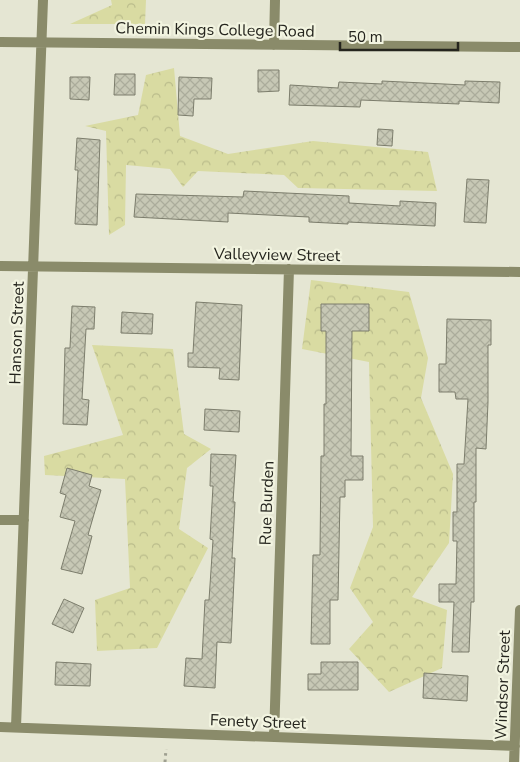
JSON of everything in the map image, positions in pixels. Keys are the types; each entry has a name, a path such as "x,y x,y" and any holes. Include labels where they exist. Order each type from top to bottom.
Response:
{"street":[{"name":"Hanson Street","path":"16,727 43,0"},
{"path":"274,45 275,0"},
{"name":"Chemin Kings College Road","path":"0,42 520,48"},
{"name":"Valleyview Street","path":"0,266 520,272"},
{"name":"Rue Burden","path":"274,737 289,269"},
{"path":"0,520 24,520"},
{"name":"Windsor Street","path":"514,762 520,610"},
{"name":"Fenety Street","path":"0,727 515,746"}],"path":[{"path":"165,762 166,749"}],"green space":[{"path":"111,0 146,0 145,24 70,24 112,5"},
{"path":"174,68 180,136 228,154 313,141 428,152 437,191 298,188 284,175 198,171 183,187 170,169 126,165 125,225 109,235 106,131 85,126 138,115 146,75"},
{"path":"311,280 409,292 428,358 421,398 453,474 449,543 412,597 447,610 442,668 389,692 349,649 373,622 350,588 373,527 369,362 302,349"},
{"path":"92,345 173,349 184,434 211,449 187,468 179,529 208,548 157,648 97,651 95,600 130,588 125,479 45,475 44,456 123,435"}],"building":[{"path":"258,70 279,70 279,91 258,92"},
{"path":"115,74 135,74 135,95 114,95"},
{"path":"70,77 90,77 89,100 70,99"},
{"path":"179,77 212,78 211,99 194,99 193,116 178,115"},
{"path":"382,81 465,85 465,81 500,82 499,103 459,101 459,104 361,100 360,107 289,105 290,85 338,88 339,82 382,84"},
{"path":"378,129 393,130 392,146 377,145"},
{"path":"77,138 100,140 97,225 75,224 78,170 75,170"},
{"path":"467,179 489,180 486,223 464,222"},
{"path":"244,191 349,196 349,203 400,206 400,201 436,203 435,226 309,222 309,217 228,213 228,222 134,217 136,194 243,197"},
{"path":"196,302 242,305 239,380 219,379 220,368 188,367 188,353 193,353"},
{"path":"321,304 369,304 369,331 352,331 351,456 363,456 363,480 345,480 345,497 340,497 338,600 330,600 330,644 311,644 313,555 320,555 321,456 324,456 324,404 326,404 326,331 321,331"},
{"path":"72,306 95,307 94,329 86,329 82,399 89,400 87,425 63,424 65,348 70,348"},
{"path":"122,312 153,314 152,334 121,333"},
{"path":"447,319 491,320 491,345 488,345 486,449 476,448 474,602 471,602 469,652 452,652 454,602 439,602 439,584 456,584 457,541 453,541 453,512 457,512 457,464 464,464 468,399 456,399 455,392 439,392 439,364 446,364"},
{"path":"205,409 240,411 239,432 204,430"},
{"path":"211,454 236,455 233,502 235,502 232,558 235,558 231,643 217,642 215,688 184,686 186,658 202,659 205,600 209,600 213,540 210,539 213,486 210,486"},
{"path":"67,468 92,475 89,486 101,490 88,535 92,536 82,574 61,569 75,521 60,517 66,495 60,493"},
{"path":"64,599 84,608 73,633 52,624"},
{"path":"56,662 91,664 90,686 55,685"},
{"path":"321,662 358,662 358,690 308,690 308,674 321,674"},
{"path":"424,673 468,676 467,701 423,698"}]}
